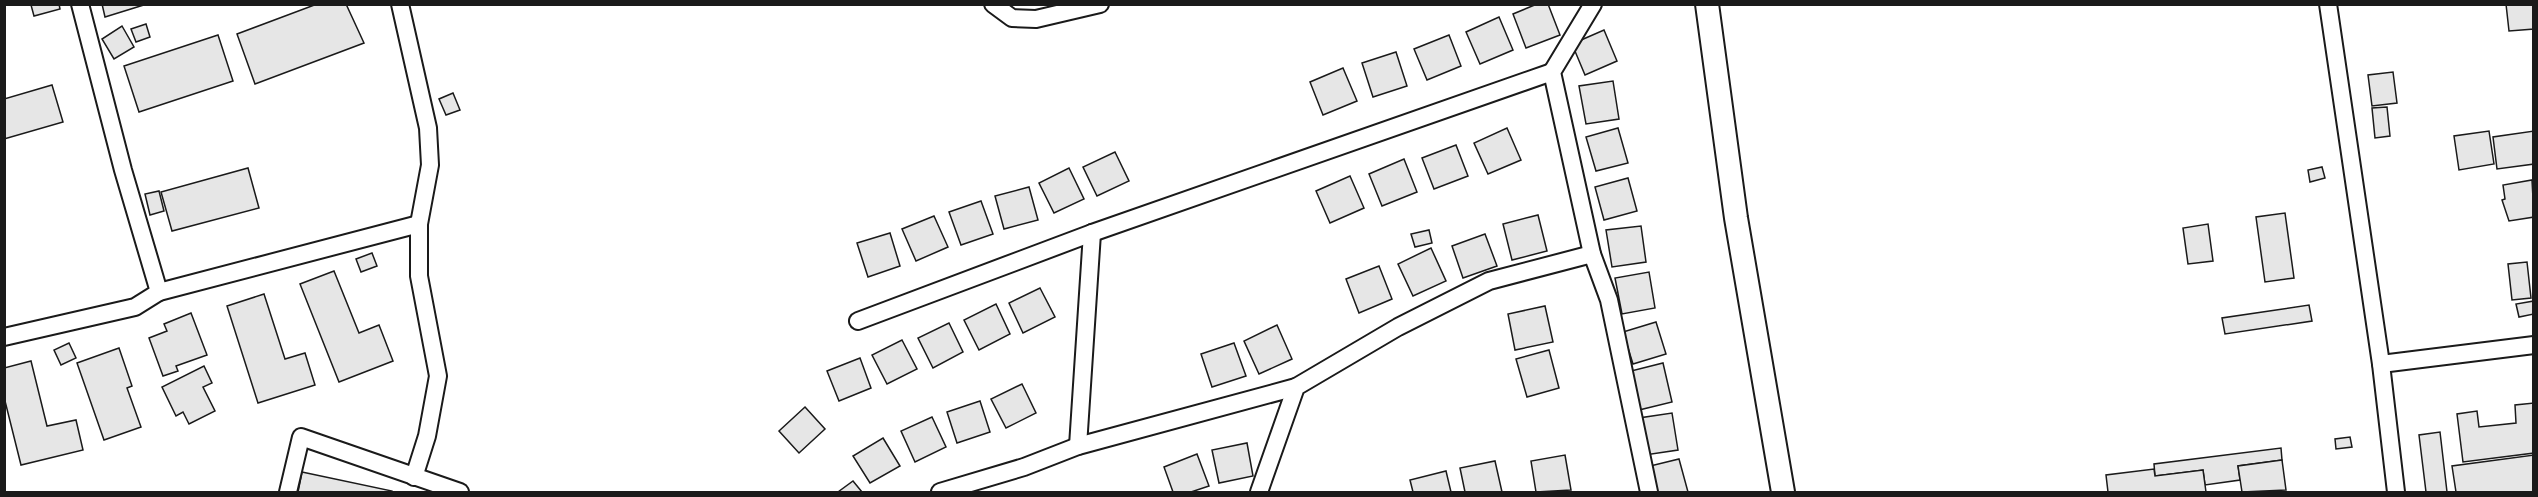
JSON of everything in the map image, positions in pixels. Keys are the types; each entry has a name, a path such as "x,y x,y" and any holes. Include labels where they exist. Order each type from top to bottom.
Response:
{"main road":[{"path":"1707,4 1736,218 1783,492"}],"street":[{"path":"80,4 123,170 159,292"},
{"path":"400,4 428,128 430,165 419,224 419,276 438,376 427,436 414,477"},
{"path":"993,4 1012,18 1036,20 1100,4"},
{"path":"858,321 1092,233 1552,72 1593,4"},
{"path":"2328,4 2381,364 2396,492"},
{"path":"1552,72 1592,254 1609,300 1648,492"},
{"path":"4,337 135,307 159,292 419,224"},
{"path":"1078,446 1092,233"},
{"path":"940,492 1023,467 1078,446 1296,387 1398,327 1490,281 1592,254"},
{"path":"2381,364 2534,345"},
{"path":"1259,492 1296,387"},
{"path":"288,492 301,437 460,492"}],"building":[{"path":"59,4 60,9 34,16 31,5"},
{"path":"102,4 147,4 105,17"},
{"path":"317,4 346,4 364,43 255,84 237,34"},
{"path":"1537,4 1548,4 1560,35 1526,48 1513,14"},
{"path":"2506,4 2534,4 2534,29 2509,31"},
{"path":"1499,17 1513,50 1480,64 1466,32"},
{"path":"146,24 150,37 136,42 131,29"},
{"path":"122,26 134,47 114,59 102,39"},
{"path":"1604,30 1617,61 1585,75 1572,44"},
{"path":"218,35 233,81 139,112 124,66"},
{"path":"1449,35 1461,66 1427,80 1414,49"},
{"path":"1396,52 1407,86 1373,97 1362,63"},
{"path":"1343,68 1357,101 1323,115 1310,82"},
{"path":"2393,72 2397,103 2372,106 2368,75"},
{"path":"1613,81 1619,119 1586,124 1579,86"},
{"path":"52,85 63,122 4,139 4,99"},
{"path":"453,93 460,110 446,115 439,99"},
{"path":"2387,107 2390,136 2375,138 2372,108"},
{"path":"1507,128 1521,160 1488,174 1474,143"},
{"path":"1618,128 1628,163 1596,171 1586,137"},
{"path":"2489,131 2494,164 2459,170 2454,136"},
{"path":"2534,131 2534,164 2497,169 2493,137"},
{"path":"1456,145 1468,176 1434,189 1422,158"},
{"path":"1115,152 1129,181 1097,196 1083,167"},
{"path":"1404,159 1417,192 1382,206 1369,174"},
{"path":"2322,167 2325,178 2310,182 2308,170"},
{"path":"248,168 259,208 172,231 161,192"},
{"path":"1069,168 1084,199 1054,213 1039,183"},
{"path":"1350,176 1364,208 1330,223 1316,191"},
{"path":"1628,178 1637,211 1604,220 1595,187"},
{"path":"2532,180 2534,217 2509,221 2502,200 2505,199 2503,185"},
{"path":"1029,187 1038,220 1004,229 995,196"},
{"path":"159,191 164,211 150,215 145,194"},
{"path":"981,201 993,234 961,245 949,212"},
{"path":"2285,213 2294,278 2265,282 2256,217"},
{"path":"1538,215 1547,251 1512,260 1503,224"},
{"path":"934,216 948,247 916,261 902,229"},
{"path":"2208,224 2213,261 2188,264 2183,228"},
{"path":"1641,226 1646,262 1612,267 1606,230"},
{"path":"1429,230 1432,243 1415,247 1411,234"},
{"path":"890,233 900,266 868,277 857,243"},
{"path":"1485,234 1497,266 1463,278 1452,246"},
{"path":"1431,248 1446,281 1413,296 1398,264"},
{"path":"372,253 377,266 361,272 356,259"},
{"path":"2527,262 2531,298 2512,300 2508,264"},
{"path":"1379,266 1392,299 1359,313 1346,279"},
{"path":"334,271 359,333 379,325 393,361 339,382 300,284"},
{"path":"1649,272 1655,308 1622,314 1615,278"},
{"path":"1040,288 1055,317 1023,333 1009,303"},
{"path":"264,294 285,359 305,353 315,385 258,403 227,306"},
{"path":"2534,301 2534,314 2519,317 2516,304"},
{"path":"996,304 1010,334 979,350 964,320"},
{"path":"2309,305 2312,321 2225,334 2222,318"},
{"path":"1545,306 1553,342 1515,350 1508,314"},
{"path":"191,313 207,355 176,366 178,371 163,376 149,338 167,331 164,324"},
{"path":"1656,322 1666,354 1633,364 1623,332"},
{"path":"949,323 963,352 933,368 918,338"},
{"path":"1277,325 1292,359 1259,374 1244,341"},
{"path":"902,340 917,369 887,384 872,355"},
{"path":"69,343 76,358 61,365 54,350"},
{"path":"1234,343 1246,376 1212,387 1201,354"},
{"path":"119,348 132,386 127,388 141,427 104,440 77,363"},
{"path":"1549,350 1559,388 1527,397 1516,359"},
{"path":"860,358 871,388 839,401 827,371"},
{"path":"31,361 47,426 76,420 83,450 21,465 4,397 4,368"},
{"path":"1663,363 1672,402 1639,410 1631,371"},
{"path":"204,366 212,383 203,387 215,411 189,424 183,412 176,416 162,387"},
{"path":"1022,384 1036,413 1006,428 991,399"},
{"path":"980,401 990,432 957,443 947,412"},
{"path":"2534,403 2534,453 2463,462 2457,414 2477,411 2479,427 2516,423 2515,405"},
{"path":"805,407 825,429 799,453 779,431"},
{"path":"1672,413 1678,450 1645,455 1639,418"},
{"path":"932,417 946,447 915,462 901,431"},
{"path":"2440,432 2447,492 2426,492 2419,435"},
{"path":"2350,437 2352,447 2336,449 2335,439"},
{"path":"883,438 900,466 870,483 853,456"},
{"path":"1247,443 1253,476 1219,483 1212,450"},
{"path":"2281,448 2282,460 2238,466 2240,480 2205,485 2203,470 2155,476 2154,464"},
{"path":"1197,454 1209,486 1191,492 1173,492 1164,467"},
{"path":"1565,455 1571,490 1536,492 1531,461"},
{"path":"2534,455 2534,492 2456,492 2452,466"},
{"path":"1679,459 1688,492 1653,492 1646,467"},
{"path":"2282,460 2286,490 2242,492 2238,466"},
{"path":"1495,461 1502,492 1465,492 1460,468"},
{"path":"2154,469 2155,476 2203,470 2206,492 2108,492 2106,475"},
{"path":"1446,471 1451,492 1413,492 1410,480"},
{"path":"302,472 392,491 392,492 298,492"},
{"path":"853,481 862,492 838,492"}]}
